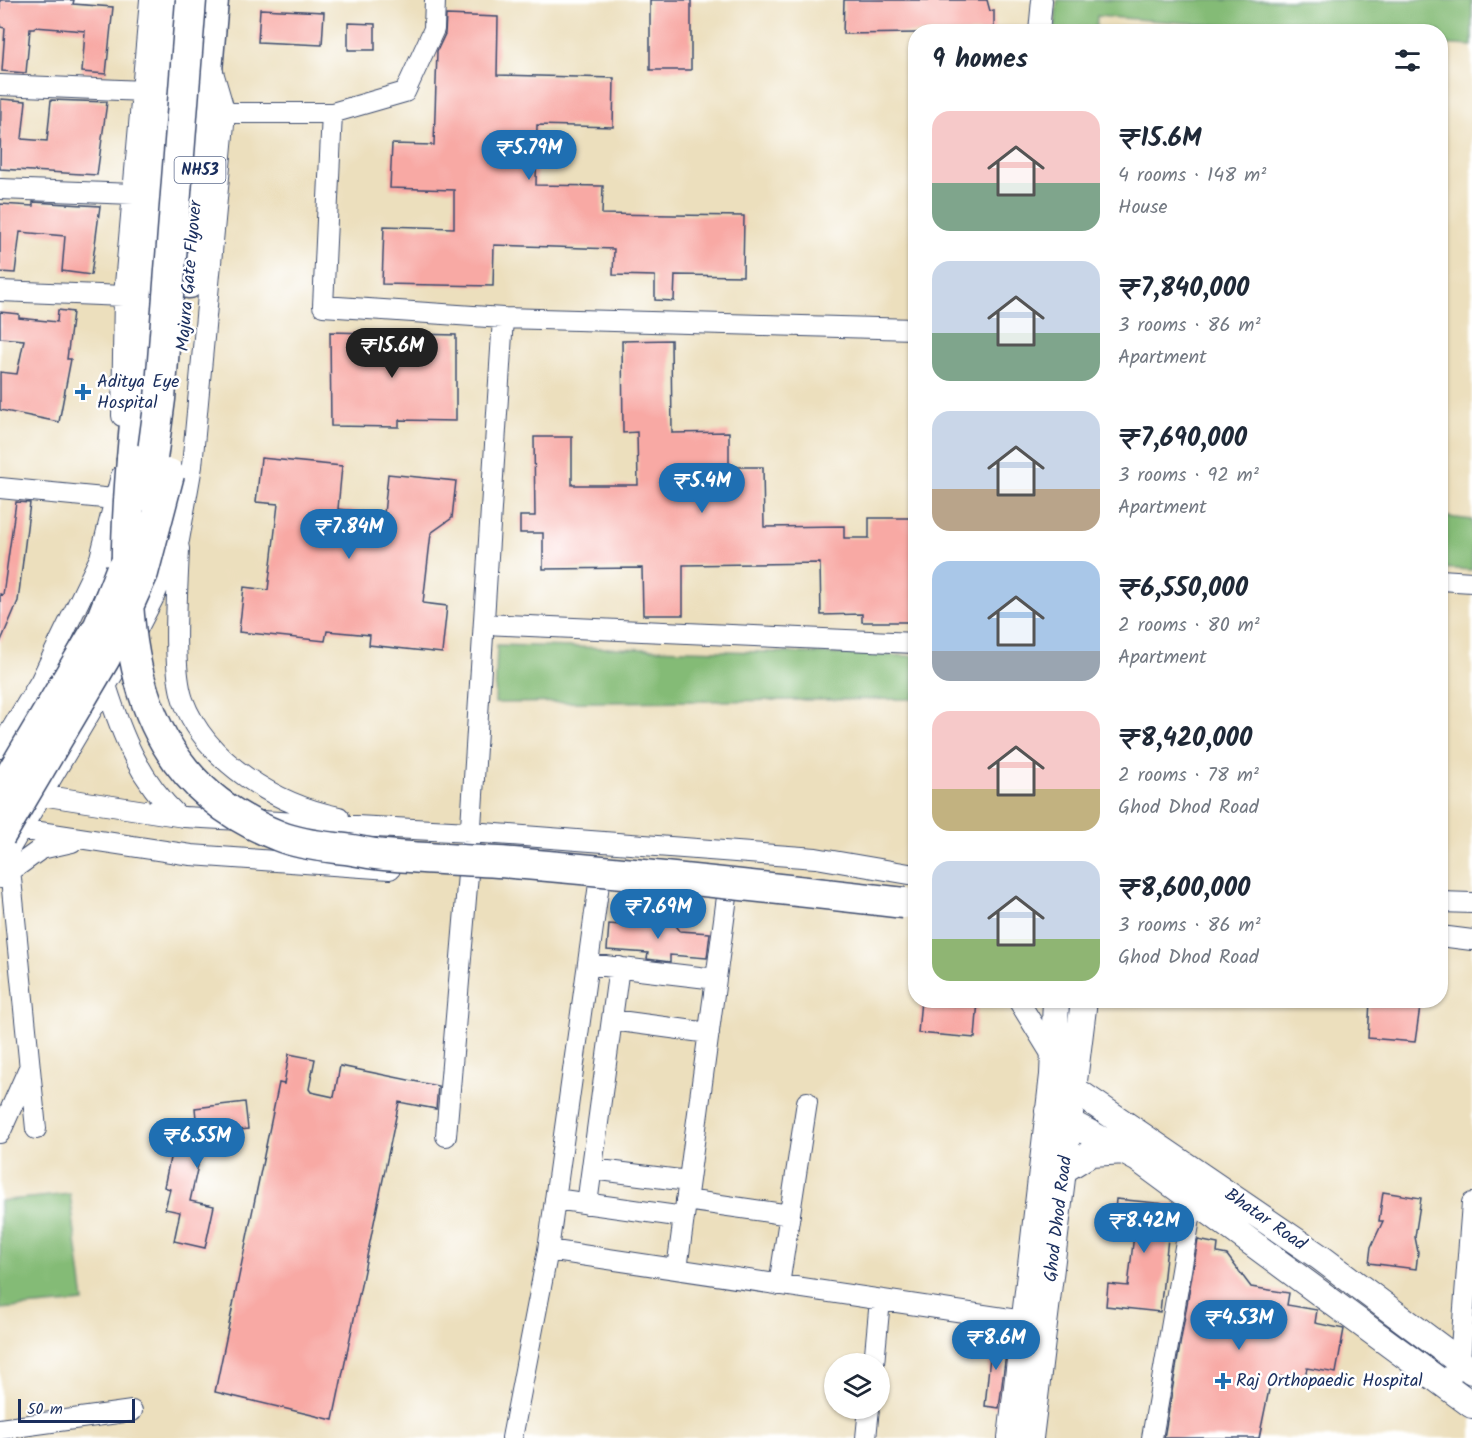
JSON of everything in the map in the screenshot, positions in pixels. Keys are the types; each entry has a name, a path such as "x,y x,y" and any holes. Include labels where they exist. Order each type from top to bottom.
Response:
{"highway":[{"path":"171,0 144,298 125,580 135,669 151,713 172,755 200,788 231,813 280,837 329,848 384,855 553,867 908,910"},
{"name":"Majura Gate Flyover","path":"0,791 99,626 146,509 160,399 191,0"},
{"name":"Majura Gate Flyover","path":"11,832 105,658 143,573 168,481 182,376 213,0"}],"main road":[{"path":"1011,1438 1024,1321 1060,1116 1053,1066 1056,1008"},
{"name":"Ghod Dhod Road","path":"1030,1438 1065,1169 1060,1116 1075,1088 1083,1008"},
{"path":"1081,1031 1084,1055 1093,1081 1126,1139 1193,1200 1472,1405"},
{"name":"Bhatar Road","path":"1053,1066 1126,1139 1321,1258 1466,1358"},
{"path":"1060,1116 1126,1139"},
{"path":"1065,1169 1091,1153 1126,1139"}],"street":[{"path":"0,748 40,682 100,558 114,499 121,483 124,296 144,91 150,0"},
{"path":"222,0 209,57 225,113 192,466 179,540 177,650 183,699 202,736 234,767 280,797 322,814 398,828"},
{"path":"225,113 332,113 405,92 434,29 435,0"},
{"path":"1040,24 1042,0"},
{"path":"0,85 144,91"},
{"path":"332,113 323,306 503,318 908,329"},
{"path":"0,189 134,194"},
{"path":"0,291 124,296"},
{"path":"446,1136 468,874 503,318"},
{"path":"0,488 114,499"},
{"path":"36,1129 3,871 11,832 43,796 153,599 179,540"},
{"path":"1448,580 1472,582"},
{"path":"484,624 908,643"},
{"path":"0,720 40,682"},
{"path":"106,685 133,759 157,796 178,816"},
{"path":"0,791 178,816 470,832 816,858 908,874"},
{"path":"0,826 11,832 93,840 191,855 599,884 727,897 908,910"},
{"path":"3,871 41,849 93,840"},
{"path":"512,1438 548,1250 599,884"},
{"path":"676,1269 727,897"},
{"path":"1448,902 1472,903"},
{"path":"1448,937 1472,940"},
{"path":"588,964 716,979"},
{"path":"587,1204 619,967"},
{"name":"Bhatar Road","path":"1022,1008 1053,1066"},
{"path":"612,1020 708,1033"},
{"path":"0,1133 28,1069"},
{"path":"779,1285 807,1102"},
{"path":"592,1169 686,1199 790,1215"},
{"path":"555,1199 587,1204 686,1199"},
{"path":"1152,1438 1193,1200"},
{"path":"1445,1386 1466,1358 1472,1203"},
{"path":"548,1250 1024,1321"},
{"path":"875,1353 880,1300"},
{"path":"0,1429 132,1411"},
{"path":"866,1438 868,1419"}],"green space":[{"path":"1057,0 1472,0 1472,46 1448,44 1448,24 1199,24 1097,16 1096,24 1055,24"},
{"path":"1448,517 1472,520 1472,570 1448,568"},
{"path":"497,645 908,656 908,699 495,703"},
{"path":"70,1194 84,1302 0,1309 0,1201"}],"building":[{"path":"0,0 74,0 73,4 113,7 106,74 82,72 85,31 35,27 30,29 26,73 2,71 5,28 0,27"},
{"path":"650,0 691,0 691,70 650,70"},
{"path":"844,0 987,0 990,11 994,10 994,24 908,24 908,33 843,34"},
{"path":"260,9 324,12 322,45 258,42"},
{"path":"446,15 498,17 497,75 614,78 613,127 537,125 536,185 603,186 602,214 744,216 743,276 675,275 674,301 655,300 655,276 613,275 614,249 494,245 493,286 382,284 384,226 454,228 454,190 390,188 392,144 434,145 437,51 445,34"},
{"path":"348,23 375,24 375,50 348,50"},
{"path":"1,99 26,101 22,139 47,141 51,100 107,102 97,175 0,169"},
{"path":"33,202 100,206 91,275 62,271 65,236 20,232 15,273 0,272 0,204 33,206"},
{"path":"58,310 73,312 67,359 71,359 59,422 0,410 0,372 17,374 24,340 0,338 0,312 19,314 19,318 57,322"},
{"path":"330,332 456,335 456,421 399,420 399,427 331,426"},
{"path":"671,340 672,433 729,432 729,467 763,467 764,527 844,526 844,538 869,538 869,518 908,518 908,622 862,622 862,614 821,615 820,563 683,565 683,615 643,615 642,568 543,569 543,533 520,533 520,516 535,516 534,437 572,437 572,485 638,485 637,432 623,433 622,341"},
{"path":"261,458 342,466 338,509 384,514 388,474 456,481 452,518 431,533 423,603 447,606 442,653 369,645 370,635 327,631 325,641 239,632 244,587 268,590 278,504 256,502"},
{"path":"16,502 30,503 18,601 0,643 0,594 3,595"},
{"path":"657,919 674,923 680,931 710,933 707,958 670,955 670,962 647,959 648,953 607,950 609,924 633,926 639,921"},
{"path":"920,1008 977,1008 975,1038 918,1033"},
{"path":"1370,1008 1420,1008 1415,1042 1368,1038"},
{"path":"289,1054 315,1059 309,1089 311,1092 334,1097 340,1066 438,1086 436,1109 399,1102 333,1420 215,1392 279,1083 284,1084"},
{"path":"245,1102 248,1129 205,1134 190,1201 214,1206 205,1248 174,1241 180,1212 165,1209 170,1189 164,1187 177,1124 197,1129 195,1108"},
{"path":"1383,1192 1421,1198 1415,1237 1418,1252 1416,1269 1369,1263 1371,1247 1383,1221 1379,1221"},
{"path":"1116,1199 1176,1205 1180,1208 1176,1229 1169,1229 1160,1312 1106,1306 1108,1284 1128,1286 1135,1226 1114,1223"},
{"path":"1198,1240 1218,1244 1217,1253 1227,1255 1251,1287 1289,1293 1287,1305 1317,1310 1315,1323 1344,1329 1336,1373 1307,1368 1304,1381 1272,1375 1259,1438 1164,1438"},
{"path":"992,1336 1008,1338 999,1408 985,1406"}],"place":[{"name":"Aditya Eye Hospital","path":"83,392"},
{"name":"Raj Orthopaedic Hospital","path":"1223,1381"}]}
